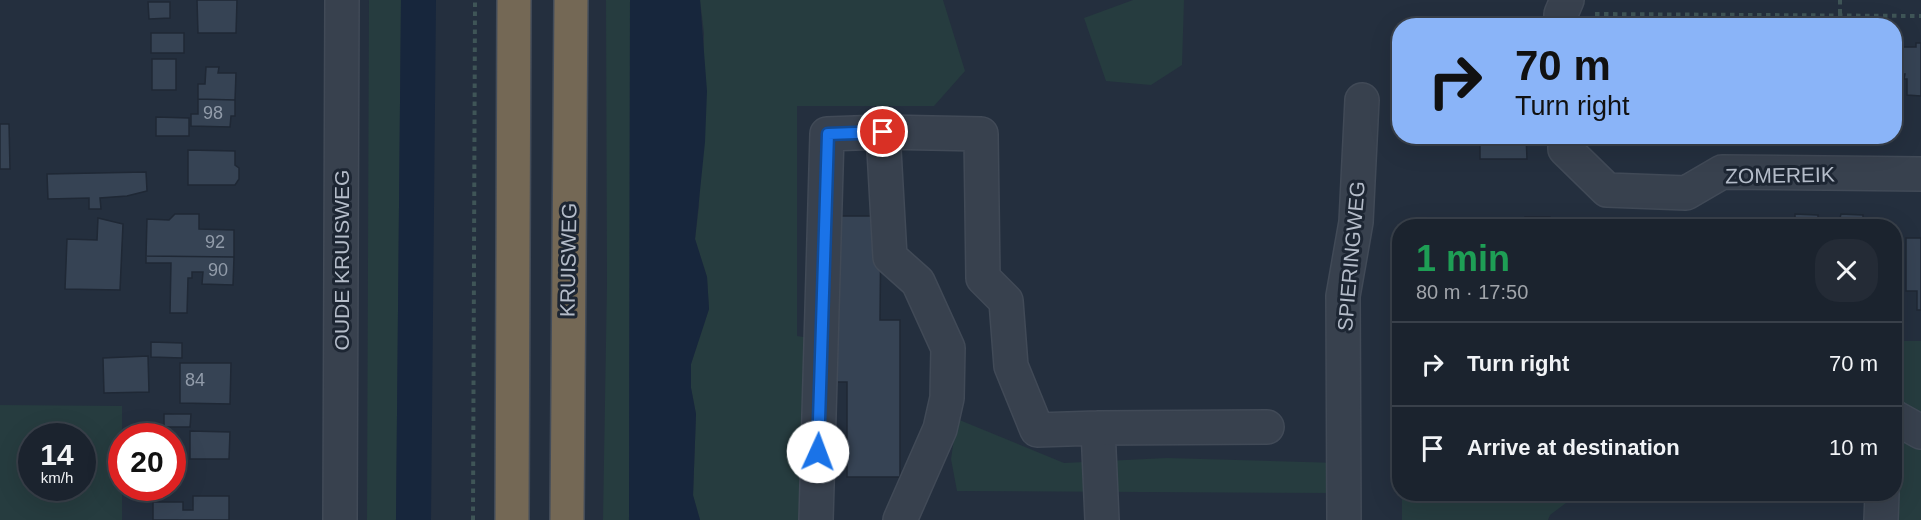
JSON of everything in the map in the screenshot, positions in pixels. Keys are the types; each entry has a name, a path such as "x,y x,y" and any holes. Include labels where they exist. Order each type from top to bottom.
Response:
{"highway":[{"path":"512,520 514,0"},
{"name":"KRUISWEG","path":"567,520 571,0"}],"street":[{"name":"OUDE KRUISWEG","path":"340,520 342,0"},
{"name":"SPIERINGWEG","path":"1344,520 1343,296 1356,222 1362,100"},
{"path":"883,132 890,257 918,282 948,348 947,398 940,429 900,520"},
{"path":"816,520 828,134 883,132 981,134 983,278 1006,301 1011,366 1037,430 1267,427"},
{"name":"ZOMEREIK","path":"1565,144 1565,149 1607,190 1686,193 1722,172 1921,174"},
{"path":"1902,421 1921,432"},
{"path":"1098,428 1101,520"},
{"path":"1881,520 1882,501"}],"path":[{"path":"473,520 475,0"},
{"path":"1840,0 1840,15"},
{"path":"1563,13 1921,16"}],"green space":[{"path":"369,0 401,0 396,520 367,520"},
{"path":"606,0 630,0 629,520 603,520 607,283"},
{"path":"700,0 943,0 965,71 934,106 797,106 797,336 816,339 814,520 700,520 693,496 696,414 691,388 691,364 709,309 707,277 695,239 699,206 704,33"},
{"path":"1133,0 1184,0 1182,65 1151,85 1106,81 1084,18"},
{"path":"1902,341 1921,341 1921,420 1902,409"},
{"path":"0,405 122,406 122,423 108,423 108,501 122,501 122,520 0,520"},
{"path":"957,419 1064,463 1167,458 1339,463 1338,493 957,491 951,459"},
{"path":"1902,435 1921,442 1921,520 1892,520 1893,501 1902,501"},
{"path":"1402,501 1569,501 1550,515 1548,520 1402,520"}],"water":[{"path":"401,0 436,0 431,520 396,520"},
{"path":"630,0 700,0 707,91 705,142 695,239 707,277 709,309 691,364 691,388 696,414 693,495 700,520 629,520"}],"building":[{"path":"197,0 237,0 236,33 198,33"},
{"path":"148,2 170,2 170,18 149,19"},
{"path":"151,33 184,33 184,53 151,53"},
{"path":"1916,43 1921,43 1921,96 1907,95 1907,79 1904,79 1905,74 1902,74 1902,47 1916,47"},
{"path":"152,59 176,59 176,90 152,90"},
{"path":"206,67 219,67 218,73 236,73 235,100 198,99 198,84 205,84"},
{"path":"198,99 235,100 235,116 231,116 230,127 191,126 191,114 198,114"},
{"path":"156,117 189,118 189,136 156,136"},
{"path":"0,124 9,124 10,169 0,169"},
{"path":"1480,144 1526,144 1527,159 1480,159"},
{"path":"188,150 235,151 235,165 239,168 239,179 235,185 188,185"},
{"path":"146,172 147,191 127,196 100,198 101,209 89,209 89,198 48,199 47,174"},
{"path":"175,214 199,214 199,229 234,230 234,257 146,256 147,219 169,220"},
{"path":"1795,214 1818,215 1818,219 1795,219"},
{"path":"1841,214 1863,215 1863,219 1818,219 1840,218"},
{"path":"835,216 881,216 880,320 900,320 900,477 847,477 847,382 835,382"},
{"path":"1525,217 1550,217 1550,219 1525,219"},
{"path":"98,218 123,224 120,290 65,289 67,239 97,240"},
{"path":"1906,238 1921,238 1921,310 1917,310 1917,291 1906,291"},
{"path":"146,256 234,257 233,285 202,284 203,272 192,272 192,278 188,278 187,313 170,313 171,263 146,263"},
{"path":"151,342 182,343 182,358 151,357"},
{"path":"148,356 149,392 104,393 103,358"},
{"path":"180,363 231,363 230,404 180,403"},
{"path":"164,414 191,414 190,427 186,427 186,423 164,423"},
{"path":"190,431 230,432 229,459 190,459"},
{"path":"193,496 229,496 229,520 153,520 153,502 183,502 183,510 193,510"}],"route":[{"path":"818,452 828,134 883,132"}]}
